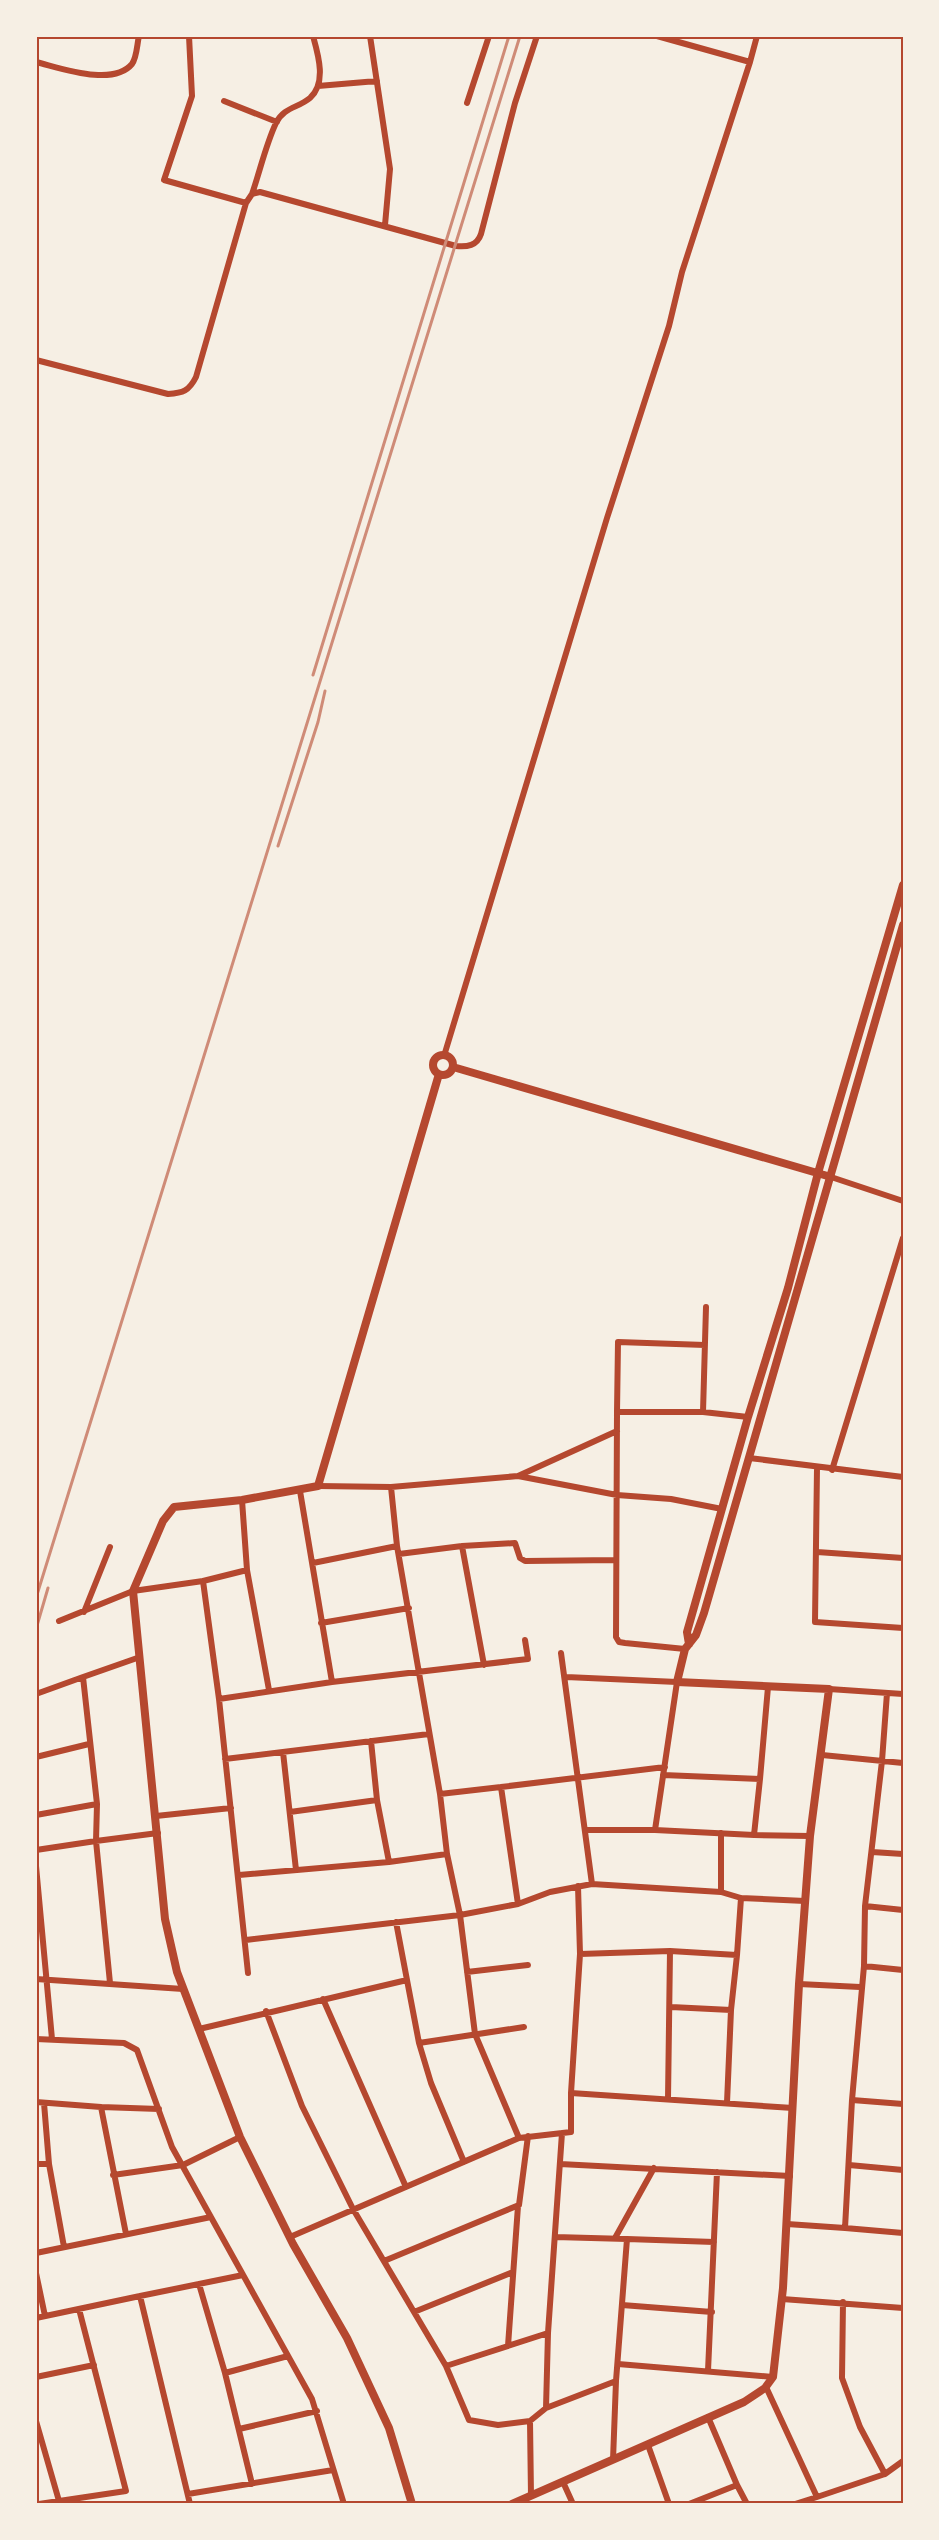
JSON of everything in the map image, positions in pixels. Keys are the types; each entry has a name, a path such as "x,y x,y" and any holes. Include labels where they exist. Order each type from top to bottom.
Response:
{"street":[{"path":"36,62 91,75 117,74 134,62 139,36"},
{"path":"189,36 192,96 164,180 246,203"},
{"path":"36,360 168,394 181,393 190,388 196,377 246,203 252,194 277,122 285,110 310,98 318,86 320,60 313,36"},
{"path":"370,36 390,169 385,225"},
{"path":"467,103 489,36"},
{"path":"252,194 260,192 456,246 467,247 480,239 515,103 537,36"},
{"path":"657,36 750,62"},
{"path":"444,1056 607,518 669,326 682,272 757,36"},
{"path":"318,86 377,81"},
{"path":"224,101 277,122"},
{"path":"655,1830 677,1682 687,1646 687,1632 747,1417 788,1288 818,1173 903,885"},
{"path":"687,1646 696,1635 704,1614 902,930"},
{"path":"880,966 890,969"},
{"path":"444,1056 452,1061 453,1067 447,1074 439,1074 433,1068 434,1061 444,1056"},
{"path":"453,1067 818,1173 903,1201"},
{"path":"318,1486 439,1074"},
{"path":"832,1470 874,1339 903,1238"},
{"path":"703,1412 706,1308"},
{"path":"687,1646 619,1642 616,1637 618,1342 705,1345"},
{"path":"616,1412 703,1412 747,1417"},
{"path":"518,1476 617,1431"},
{"path":"749,1458 832,1470 903,1476"},
{"path":"817,1468 815,1622 903,1628"},
{"path":"412,2504 389,2428 347,2338 290,2237 240,2137 183,1989 165,1919 133,1591 163,1521 174,1507 242,1500 318,1486 391,1487 518,1476 617,1495 671,1499 722,1509"},
{"path":"391,1487 397,1546 440,1794 447,1854 460,1915 475,2034 519,2138"},
{"path":"300,1491 332,1682"},
{"path":"242,1500 248,1570 269,1690"},
{"path":"399,1554 462,1546 515,1543 520,1558 525,1561 616,1560"},
{"path":"84,1612 110,1546"},
{"path":"313,1563 397,1546"},
{"path":"462,1546 484,1665"},
{"path":"817,1552 903,1558"},
{"path":"59,1621 133,1591 203,1581 248,1570"},
{"path":"203,1581 219,1699 248,1973"},
{"path":"321,1623 409,1608"},
{"path":"219,1699 269,1690 528,1659 525,1640"},
{"path":"561,1653 592,1884"},
{"path":"36,1694 140,1657"},
{"path":"82,1677 97,1804 96,1841 110,1983"},
{"path":"566,1677 903,1694"},
{"path":"754,1835 768,1687"},
{"path":"512,2504 744,2402 766,2387 773,2377 782,2299 799,1984 810,1836 829,1689"},
{"path":"845,2228 852,2100 860,2022 860,1987 864,1966 865,1906 882,1761 887,1693"},
{"path":"225,1759 429,1734"},
{"path":"371,1741 377,1800 389,1862"},
{"path":"36,1757 89,1744"},
{"path":"283,1752 296,1870"},
{"path":"822,1755 903,1763"},
{"path":"440,1794 665,1767"},
{"path":"663,1775 760,1779"},
{"path":"501,1787 518,1904"},
{"path":"290,1812 377,1800"},
{"path":"36,1815 97,1804"},
{"path":"156,1816 231,1808"},
{"path":"586,1830 655,1830 810,1836"},
{"path":"36,1850 158,1833"},
{"path":"721,1833 721,1892"},
{"path":"872,1852 903,1854"},
{"path":"238,1875 389,1862 447,1854"},
{"path":"36,1866 39,1919 52,2039"},
{"path":"246,1940 460,1915 518,1904 542,1894 592,1884 721,1892 741,1898 805,1901"},
{"path":"290,2237 519,2138 571,2132 571,2092 580,1954 578,1886"},
{"path":"727,2103 730,2010 741,1898"},
{"path":"865,1906 903,1910"},
{"path":"396,1922 419,2043 431,2083 464,2162"},
{"path":"580,1954 670,1951 737,1955"},
{"path":"668,2099 670,1951"},
{"path":"468,1972 528,1965"},
{"path":"864,1966 903,1970"},
{"path":"36,1979 183,1989"},
{"path":"199,2029 266,2011 407,1980"},
{"path":"799,1984 860,1987"},
{"path":"323,1999 406,2187"},
{"path":"671,2007 730,2010"},
{"path":"266,2011 302,2106 353,2210 446,2366 469,2421 498,2425 530,2421 546,2408 616,2381"},
{"path":"419,2043 524,2027"},
{"path":"36,2039 124,2043 137,2050 172,2146 317,2411 344,2504"},
{"path":"571,2092 793,2108"},
{"path":"852,2100 903,2104"},
{"path":"36,2102 159,2109"},
{"path":"44,2103 49,2164 64,2247"},
{"path":"101,2107 126,2234"},
{"path":"546,2408 548,2333 562,2133"},
{"path":"508,2346 518,2206 528,2136"},
{"path":"113,2175 183,2165 240,2137"},
{"path":"36,2164 49,2164"},
{"path":"560,2164 790,2176"},
{"path":"849,2165 903,2170"},
{"path":"615,2238 654,2168"},
{"path":"708,2371 717,2172"},
{"path":"384,2261 518,2206"},
{"path":"36,2253 211,2217"},
{"path":"787,2224 903,2233"},
{"path":"555,2237 714,2242"},
{"path":"613,2460 616,2381 627,2239"},
{"path":"36,2272 45,2316"},
{"path":"414,2312 513,2272"},
{"path":"36,2318 243,2275"},
{"path":"199,2284 225,2373 252,2484"},
{"path":"140,2296 190,2504"},
{"path":"782,2299 903,2308"},
{"path":"843,2302 842,2378 860,2427 885,2474"},
{"path":"622,2305 712,2312"},
{"path":"39,2504 126,2491 79,2309"},
{"path":"446,2366 548,2333"},
{"path":"225,2373 288,2356"},
{"path":"618,2364 773,2377"},
{"path":"36,2377 94,2365"},
{"path":"766,2387 817,2497"},
{"path":"239,2429 317,2411"},
{"path":"708,2417 747,2504"},
{"path":"36,2421 38,2438 59,2501"},
{"path":"530,2421 531,2496"},
{"path":"648,2445 669,2504"},
{"path":"795,2504 885,2474 903,2462"},
{"path":"188,2493 333,2470"},
{"path":"563,2482 573,2504"},
{"path":"689,2504 738,2485"}],"railway":[{"path":"313,675 509,36"},
{"path":"36,1598 520,36"},
{"path":"278,846 318,722 325,691"},
{"path":"36,1629 48,1588"}]}
